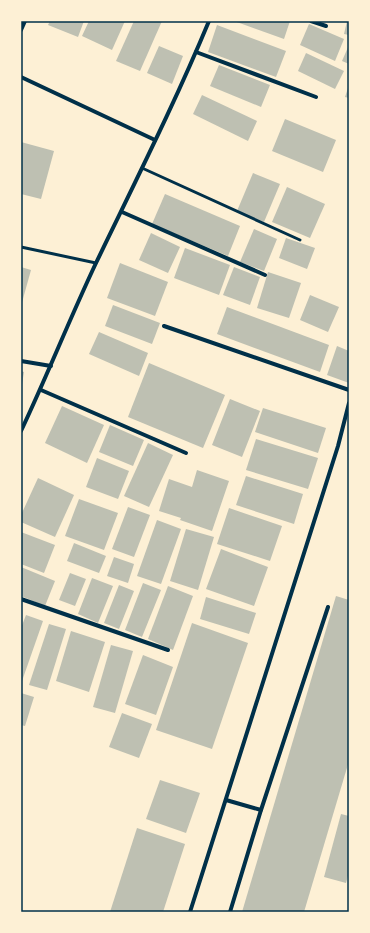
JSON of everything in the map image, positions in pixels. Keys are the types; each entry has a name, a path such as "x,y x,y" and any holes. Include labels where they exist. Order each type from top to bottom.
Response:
{"street":[{"path":"21,30 25,21"},
{"path":"21,432 41,390 96,263 122,212 209,21"},
{"path":"311,21 326,26"},
{"path":"196,52 316,97"},
{"path":"21,77 155,140"},
{"path":"122,212 265,275"},
{"path":"164,326 349,390"},
{"path":"21,360 51,366"},
{"path":"41,390 186,453"},
{"path":"190,912 338,446 349,403"},
{"path":"21,599 168,650"},
{"path":"230,912 261,810 328,607"},
{"path":"226,800 261,810"}],"lane":[{"path":"142,168 300,240"},
{"path":"21,246 96,263"}],"building":[{"path":"50,21 84,21 78,37 48,25"},
{"path":"89,21 125,21 112,50 82,36"},
{"path":"134,21 162,21 140,71 116,61"},
{"path":"234,21 290,21 284,39"},
{"path":"347,21 349,21 349,35 344,34"},
{"path":"309,24 344,39 335,61 300,45"},
{"path":"217,25 286,51 276,77 208,52"},
{"path":"349,45 349,64 342,61"},
{"path":"159,46 183,56 172,84 147,73"},
{"path":"306,53 344,71 335,89 298,71"},
{"path":"219,65 270,85 261,107 210,86"},
{"path":"349,85 349,98 345,97"},
{"path":"202,95 257,121 248,141 193,114"},
{"path":"285,119 336,140 323,172 272,151"},
{"path":"21,142 54,151 41,199 21,194"},
{"path":"253,173 280,184 264,222 237,211"},
{"path":"287,187 325,204 310,238 272,222"},
{"path":"165,194 240,226 228,256 152,224"},
{"path":"254,229 277,239 264,271 240,262"},
{"path":"151,233 180,247 168,273 139,260"},
{"path":"286,238 315,248 307,269 279,258"},
{"path":"185,248 230,265 219,295 174,278"},
{"path":"120,263 168,282 155,316 107,298"},
{"path":"21,267 31,270 21,306"},
{"path":"234,267 260,277 250,305 223,295"},
{"path":"268,272 301,283 289,318 257,308"},
{"path":"310,295 339,307 328,332 300,320"},
{"path":"113,305 160,323 152,344 105,326"},
{"path":"227,307 329,345 320,372 217,334"},
{"path":"99,332 148,353 139,376 89,354"},
{"path":"337,346 349,351 349,383 327,375"},
{"path":"149,363 225,395 203,448 128,417"},
{"path":"21,371 24,372 22,384 21,384"},
{"path":"230,399 260,411 242,457 212,445"},
{"path":"62,406 104,425 87,463 45,443"},
{"path":"263,408 326,428 318,453 255,432"},
{"path":"110,425 144,440 133,466 99,452"},
{"path":"256,439 318,458 308,489 246,470"},
{"path":"148,443 173,455 149,507 124,496"},
{"path":"97,458 129,471 118,499 86,487"},
{"path":"197,470 229,481 212,531 180,520 181,518 159,511 169,479 192,487"},
{"path":"246,476 303,494 294,524 236,505"},
{"path":"38,478 74,495 55,537 21,522 21,515"},
{"path":"79,499 118,513 104,550 65,536"},
{"path":"128,507 150,515 134,557 112,549"},
{"path":"229,508 282,526 270,561 217,544"},
{"path":"157,520 181,529 161,584 137,576"},
{"path":"186,529 214,537 198,590 170,581"},
{"path":"21,532 55,545 44,573 21,564"},
{"path":"74,543 106,556 99,573 67,561"},
{"path":"221,549 268,567 254,606 206,589"},
{"path":"114,557 134,564 128,583 107,576"},
{"path":"21,567 55,581 45,606 21,596"},
{"path":"70,573 86,579 75,606 59,600"},
{"path":"92,578 113,586 98,623 78,614"},
{"path":"143,583 161,590 142,637 125,630"},
{"path":"119,585 134,591 119,629 104,623"},
{"path":"168,586 193,596 173,650 148,639"},
{"path":"336,596 349,600 349,761 304,912 242,912"},
{"path":"206,597 256,613 249,634 200,619"},
{"path":"26,615 43,621 21,681 21,628"},
{"path":"192,623 248,643 212,749 156,730"},
{"path":"49,624 66,629 47,690 29,685"},
{"path":"71,631 105,642 89,692 56,681"},
{"path":"111,645 133,651 115,713 93,707"},
{"path":"143,655 173,667 156,715 125,704"},
{"path":"21,693 34,697 25,726 21,725"},
{"path":"122,713 152,724 139,758 109,747"},
{"path":"160,780 200,793 186,833 146,819"},
{"path":"341,814 349,816 349,872 346,883 324,877"},
{"path":"137,828 185,844 163,912 110,912"}]}
